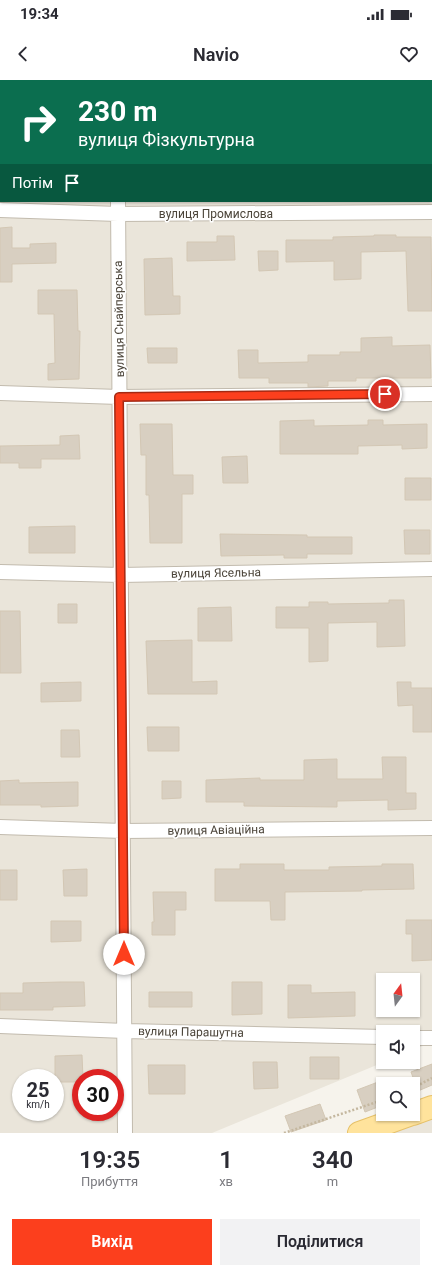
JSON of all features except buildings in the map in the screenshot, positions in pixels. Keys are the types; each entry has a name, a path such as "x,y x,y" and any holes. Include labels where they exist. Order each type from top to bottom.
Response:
{"main road":[{"path":"420,1111 432,1107"},
{"path":"359,1133 393,1121"}],"street":[{"name":"вулиця Промислова","path":"0,210 118,208 432,212"},
{"name":"вулиця Снайперська","path":"118,208 125,1133"},
{"path":"0,394 119,397 432,394"},
{"name":"вулиця Ясельна","path":"0,572 121,575 432,569"},
{"name":"вулиця Авіаційна","path":"0,827 123,831 432,828"},
{"name":"вулиця Парашутна","path":"0,1026 125,1031 376,1037"},
{"path":"420,1038 432,1038"}],"path":[{"path":"420,1084 432,1078"},
{"path":"284,1133 376,1102"}],"shaded area":[{"path":"0,202 432,202 432,1042 420,1047 420,1025 376,1025 376,1065 212,1133 0,1133"},
{"path":"432,1118 432,1133 391,1133"}],"route":[{"path":"124,954 119,397 385,394"}]}
